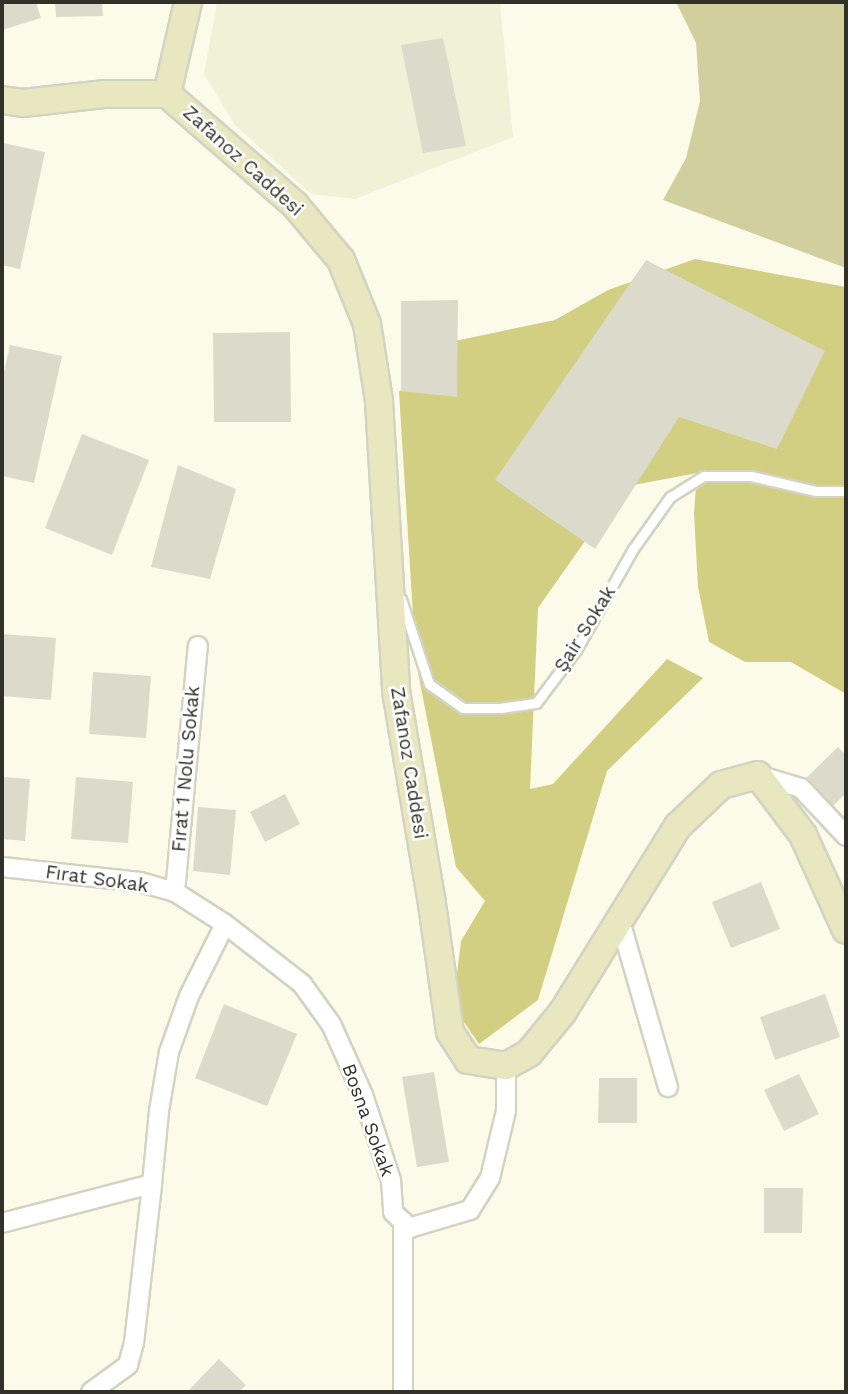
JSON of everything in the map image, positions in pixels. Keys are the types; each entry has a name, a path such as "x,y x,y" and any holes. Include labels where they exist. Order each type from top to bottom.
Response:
{"street":[{"path":"167,94 188,2"},
{"name":"Zafanoz Caddesi","path":"2,100 23,103 104,94 167,94 295,205 341,260 367,324 379,401 396,691 432,904 450,1032 468,1060 506,1066"},
{"name":"Fırat 1 Nolu Sokak","path":"175,892 198,646"},
{"path":"402,1221 409,1228 470,1210 490,1178 506,1111 506,1066 530,1053 562,1013 678,827 721,785 758,775 801,788 846,836"},
{"path":"758,775 803,835 846,930"},
{"name":"Fırat Sokak","path":"2,867 140,882 175,892 225,925"},
{"path":"620,921 668,1087"},
{"path":"91,1392 128,1365 134,1343 159,1111 169,1052 189,996 225,925"},
{"name":"Bosna Sokak","path":"225,925 302,984 331,1024 363,1095 391,1180 393,1212 402,1221 403,1392"},
{"path":"2,1223 152,1184"}],"lane":[{"name":"Şair Sokak","path":"386,554 429,684 463,708 537,703 576,650 633,549 670,497 704,476 751,476 816,491 846,491"}],"shaded area":[{"path":"217,2 500,2 513,137 355,199 311,194 235,125 204,74"},
{"path":"676,2 846,2 846,268 663,200 686,158 700,101 696,43"},
{"path":"695,259 846,287 846,694 791,662 745,662 709,642 698,587 694,513 697,473 623,487 538,608 530,789 553,784 667,659 703,678 607,771 538,1000 479,1044 453,1006 461,941 485,901 456,867 416,662 399,392 440,344 555,320 608,290"}],"building":[{"path":"2,2 36,2 41,18 2,30"},
{"path":"55,2 102,2 103,16 56,17"},
{"path":"443,38 466,146 423,153 401,45"},
{"path":"3,143 45,152 20,269 2,265"},
{"path":"646,260 825,351 777,449 679,417 595,549 495,480"},
{"path":"458,300 457,397 401,391 401,301"},
{"path":"290,332 291,422 214,422 213,333"},
{"path":"10,345 62,356 34,483 2,476 2,381"},
{"path":"82,434 149,460 112,555 45,528"},
{"path":"178,465 236,489 210,579 151,567"},
{"path":"2,634 56,638 51,700 2,696"},
{"path":"93,672 151,676 146,738 89,734"},
{"path":"838,747 846,755 846,793 833,806 806,778"},
{"path":"2,777 30,779 25,841 2,839"},
{"path":"76,777 133,782 128,843 71,839"},
{"path":"285,794 300,824 265,842 250,812"},
{"path":"198,807 236,810 230,875 193,871"},
{"path":"761,882 780,929 731,948 712,902"},
{"path":"825,994 840,1037 775,1060 760,1017"},
{"path":"224,1004 297,1034 267,1106 195,1078"},
{"path":"434,1072 449,1162 417,1167 402,1077"},
{"path":"799,1074 819,1114 784,1131 764,1090"},
{"path":"599,1078 637,1078 637,1123 598,1123"},
{"path":"764,1188 803,1188 802,1233 764,1233"},
{"path":"219,1359 246,1385 239,1392 187,1392"}]}
